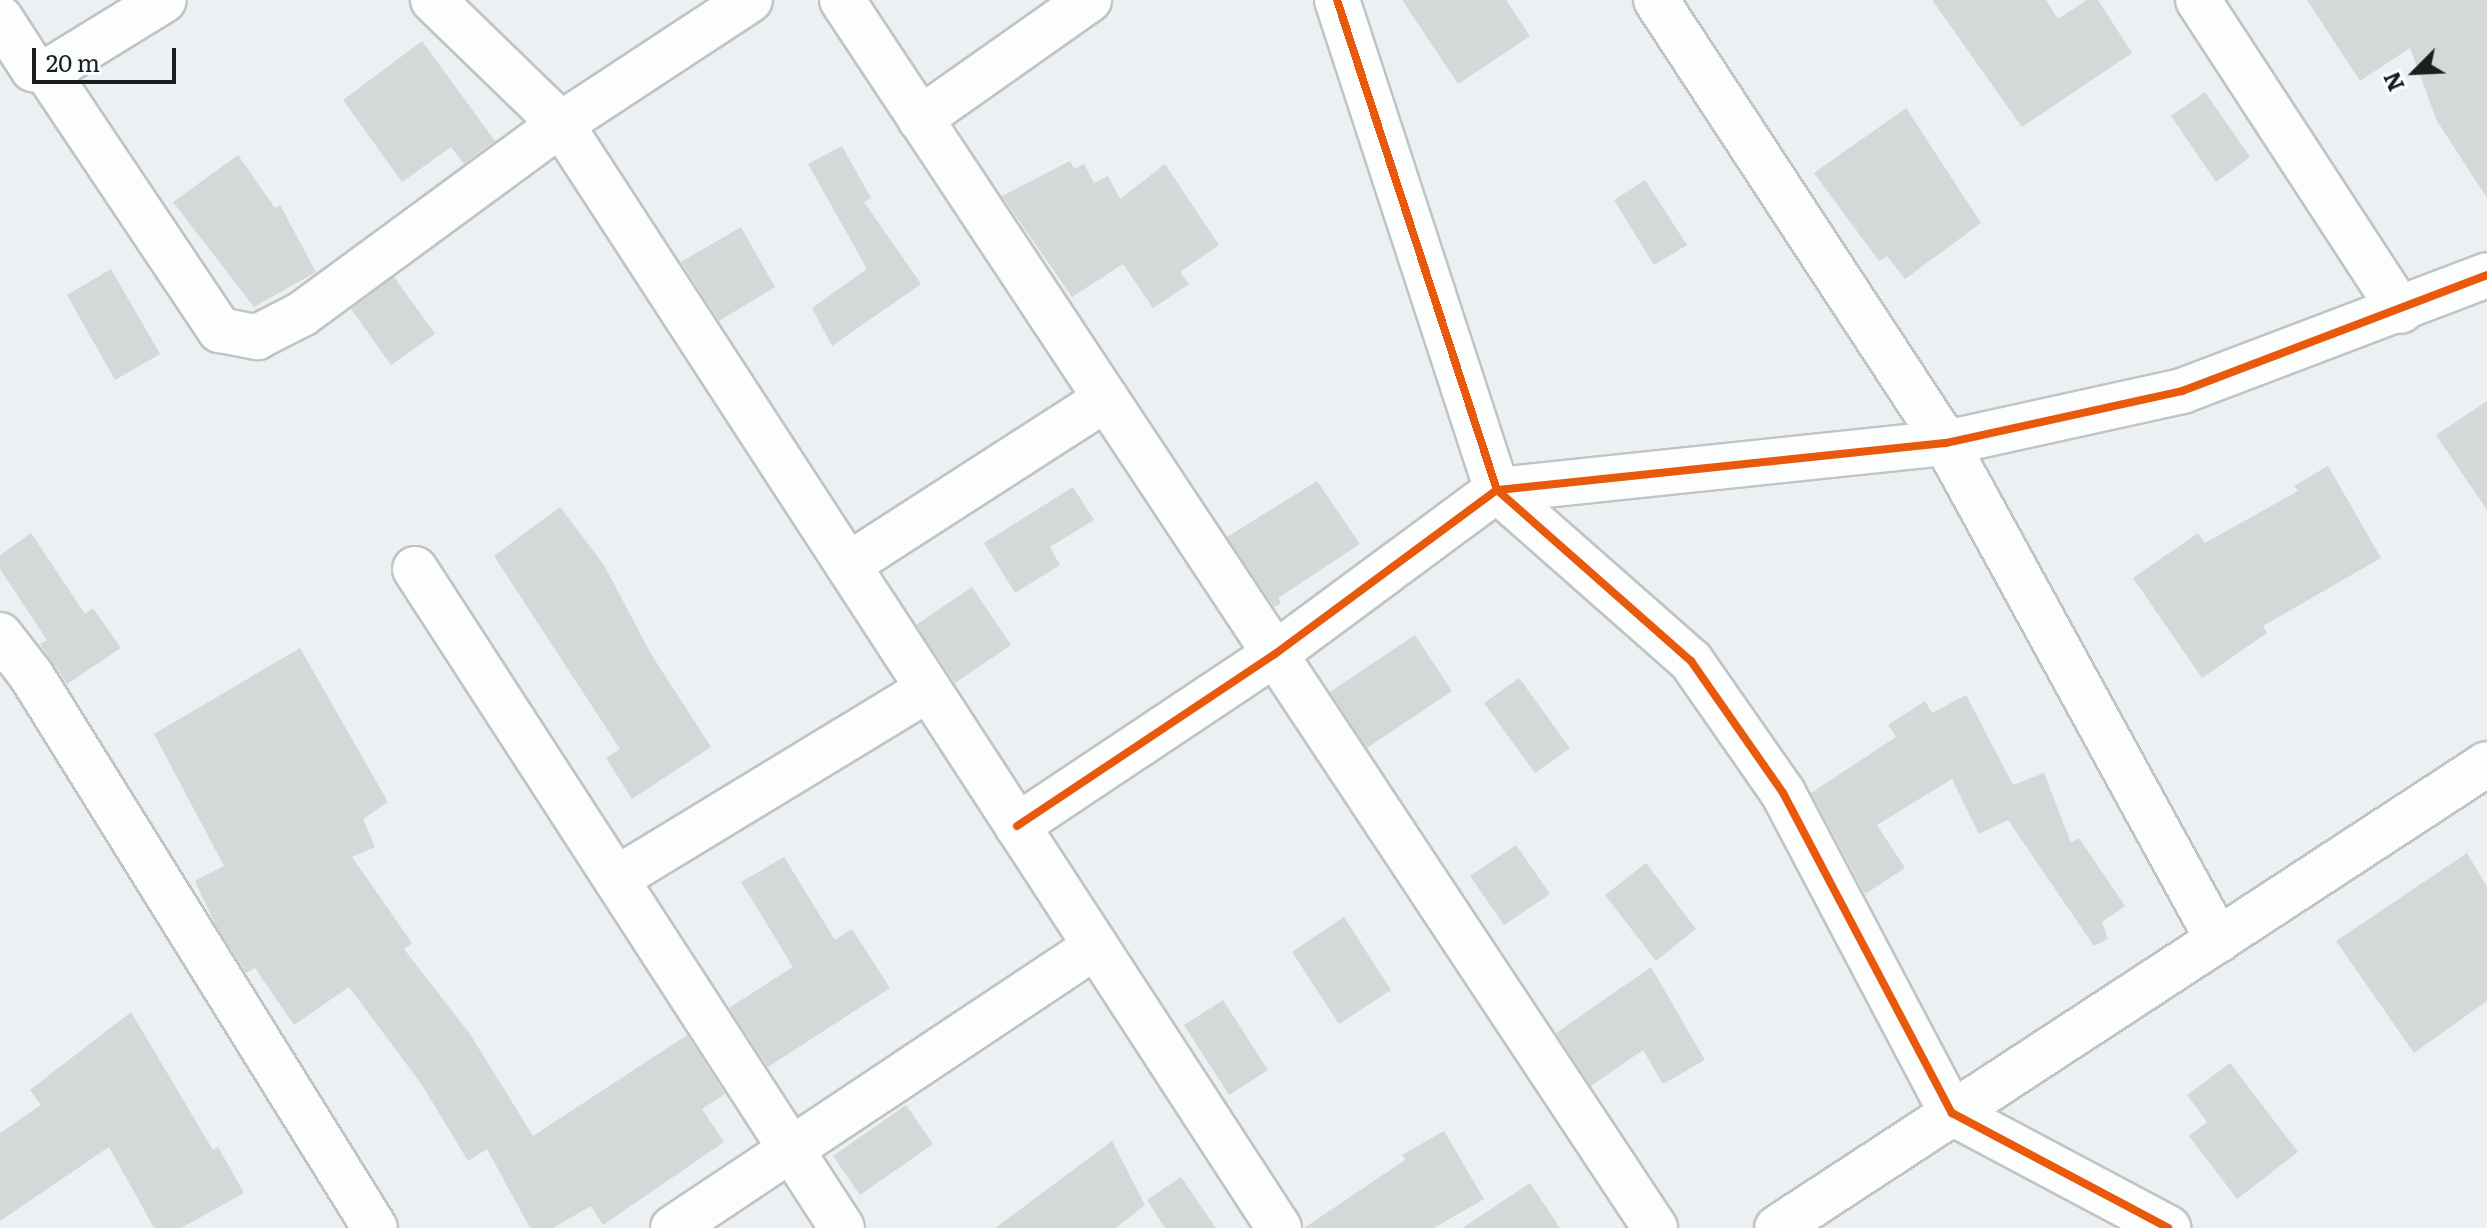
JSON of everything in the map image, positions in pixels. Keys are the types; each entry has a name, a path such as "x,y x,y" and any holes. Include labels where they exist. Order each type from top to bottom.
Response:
{"street":[{"path":"0,18 33,69 47,72 164,0"},
{"path":"433,0 561,124 1279,1228"},
{"path":"47,72 220,330 257,337 302,314 561,124 750,0"},
{"path":"842,0 1655,1228"},
{"path":"920,119 1089,0"},
{"path":"1337,0 1497,490 1691,661 1783,793 1952,1113 2168,1228"},
{"path":"1656,0 1946,443 2218,940"},
{"path":"2198,0 2401,311"},
{"path":"1017,826 1275,654 1497,490 1946,443 2182,391 2401,311 2487,275"},
{"path":"848,565 1106,399"},
{"path":"415,569 842,1228"},
{"path":"0,635 16,684 375,1228"},
{"path":"616,879 928,689"},
{"path":"1777,1228 2487,764"},
{"path":"673,1228 1096,946"}],"building":[{"path":"1402,0 1506,0 1530,36 1458,84"},
{"path":"1932,0 2046,0 2058,19 2087,0 2098,0 2132,53 2022,127"},
{"path":"2307,0 2487,0 2487,198 2437,121 2410,48 2360,81"},
{"path":"422,41 495,141 464,164 451,147 402,182 343,100"},
{"path":"2205,92 2250,157 2216,182 2171,116"},
{"path":"1906,108 1981,223 1905,279 1887,256 1879,261 1814,173"},
{"path":"842,146 871,198 864,202 921,284 832,346 812,308 867,269 808,164"},
{"path":"238,155 275,208 280,205 316,272 254,307 173,202"},
{"path":"1070,161 1074,169 1084,164 1094,183 1108,176 1120,199 1165,164 1219,245 1180,272 1189,284 1153,308 1123,264 1072,297 1002,196"},
{"path":"1645,180 1687,245 1654,265 1614,200"},
{"path":"741,227 775,287 719,321 681,262"},
{"path":"111,269 160,354 115,380 67,295"},
{"path":"394,277 435,334 391,365 351,309"},
{"path":"2487,401 2487,510 2436,435"},
{"path":"2328,466 2381,558 2263,626 2267,633 2202,678 2133,578 2198,533 2205,543 2298,491 2294,486"},
{"path":"1317,481 1360,544 1278,598 1281,603 1274,607 1227,537"},
{"path":"1073,487 1094,520 1050,547 1060,565 1015,593 984,543"},
{"path":"560,507 604,565 651,654 711,747 632,799 606,758 620,749 494,556"},
{"path":"31,533 85,614 93,608 121,648 67,684 40,644 47,640 0,569 0,555"},
{"path":"972,587 1011,645 955,683 916,625"},
{"path":"1415,635 1452,691 1367,748 1330,692"},
{"path":"300,648 388,802 363,819 375,847 352,857 412,943 404,949 470,1034 533,1136 687,1035 725,1094 702,1109 724,1142 603,1225 591,1206 553,1228 530,1228 487,1149 468,1161 422,1085 349,987 294,1025 255,968 246,973 215,924 195,881 224,866 154,734"},
{"path":"1519,678 1570,748 1535,773 1484,703"},
{"path":"1966,695 2013,785 2044,773 2071,843 2079,838 2125,906 2102,922 2108,939 2094,946 2008,820 1979,834 1952,779 1877,825 1905,868 1865,894 1811,793 1896,737 1888,725 1925,701 1932,713"},
{"path":"1516,845 1550,894 1504,925 1470,876"},
{"path":"2467,853 2487,887 2487,1001 2414,1053 2336,941"},
{"path":"784,857 835,940 852,929 890,988 768,1067 729,1008 793,967 741,882"},
{"path":"1646,863 1696,929 1656,961 1605,895"},
{"path":"1344,917 1391,990 1339,1024 1292,952"},
{"path":"1651,967 1705,1060 1663,1084 1643,1050 1591,1086 1556,1033"},
{"path":"1223,1000 1268,1070 1229,1095 1184,1025"},
{"path":"131,1012 213,1150 218,1147 244,1193 181,1228 154,1228 109,1147 0,1221 0,1133 41,1105 30,1090"},
{"path":"2230,1063 2298,1152 2237,1199 2189,1136 2207,1122 2187,1095"},
{"path":"906,1105 933,1144 860,1195 833,1156"},
{"path":"1444,1131 1484,1199 1434,1228 1304,1228 1405,1160 1402,1155"},
{"path":"1112,1141 1145,1205 1116,1228 995,1228"},
{"path":"1181,1177 1216,1228 1165,1228 1147,1200"},
{"path":"1530,1183 1560,1228 1462,1228"}],"cycle path":[{"path":"1337,0 1497,490 1691,661 1783,793 1952,1113 2168,1228"},
{"path":"1017,826 1275,654 1497,490 1946,443 2182,391 2487,275"}]}
